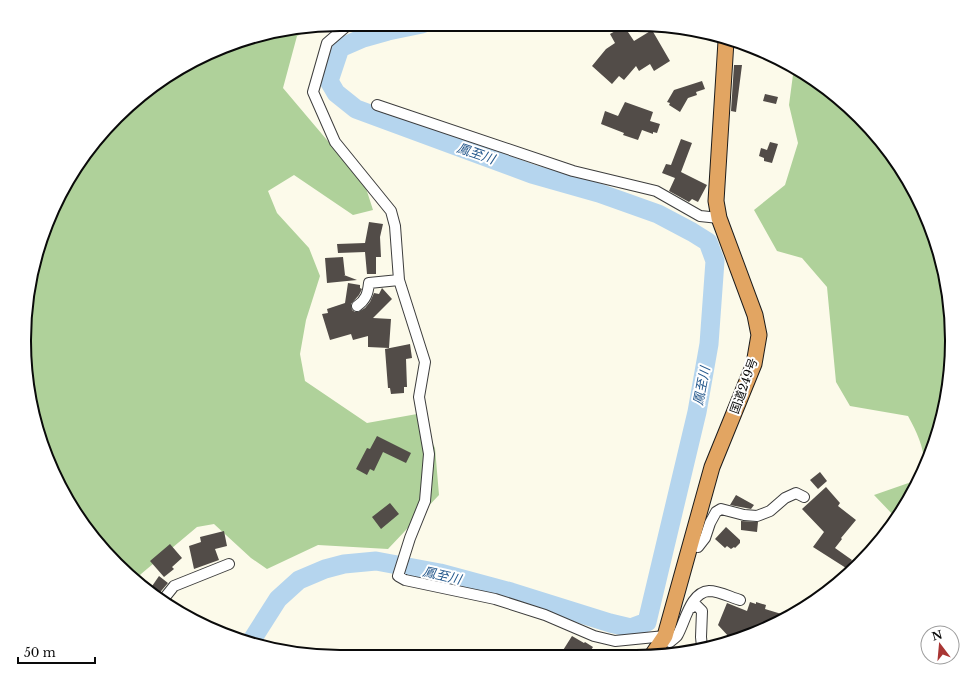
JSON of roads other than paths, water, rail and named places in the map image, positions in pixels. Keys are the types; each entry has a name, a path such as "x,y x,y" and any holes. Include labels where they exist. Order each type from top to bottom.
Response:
{"highway":[{"name":"国道249号","path":"656,649 664,637 712,467 754,364 759,335 756,315 719,218 716,201 726,45"}],"street":[{"path":"341,31 327,43 313,92 335,142 391,211 396,226 399,280 425,362 419,397 429,454 425,501 410,538 398,576 405,580 495,599 545,614 594,636 615,641 664,637 670,642 677,637 689,609 701,594 708,591 716,592 740,600"},
{"path":"377,105 573,171 656,191 700,216 719,218"},
{"path":"358,306 367,297 369,283 399,280"},
{"path":"690,544 698,547 705,538 710,523 716,512 721,509 739,514 757,516 770,511 785,498 796,492 804,497"},
{"path":"166,596 174,586 229,564"},
{"path":"689,609 696,605 702,611 702,643"}],"waterway":[{"name":"鳳至川","path":"254,637 278,599 299,580 325,569 344,564 376,561 440,573 511,592 610,623 631,628 647,622 697,412 709,344 715,261 708,242 658,214 599,193 532,174 356,109 336,93 329,81 340,48 363,38 388,31"}]}
